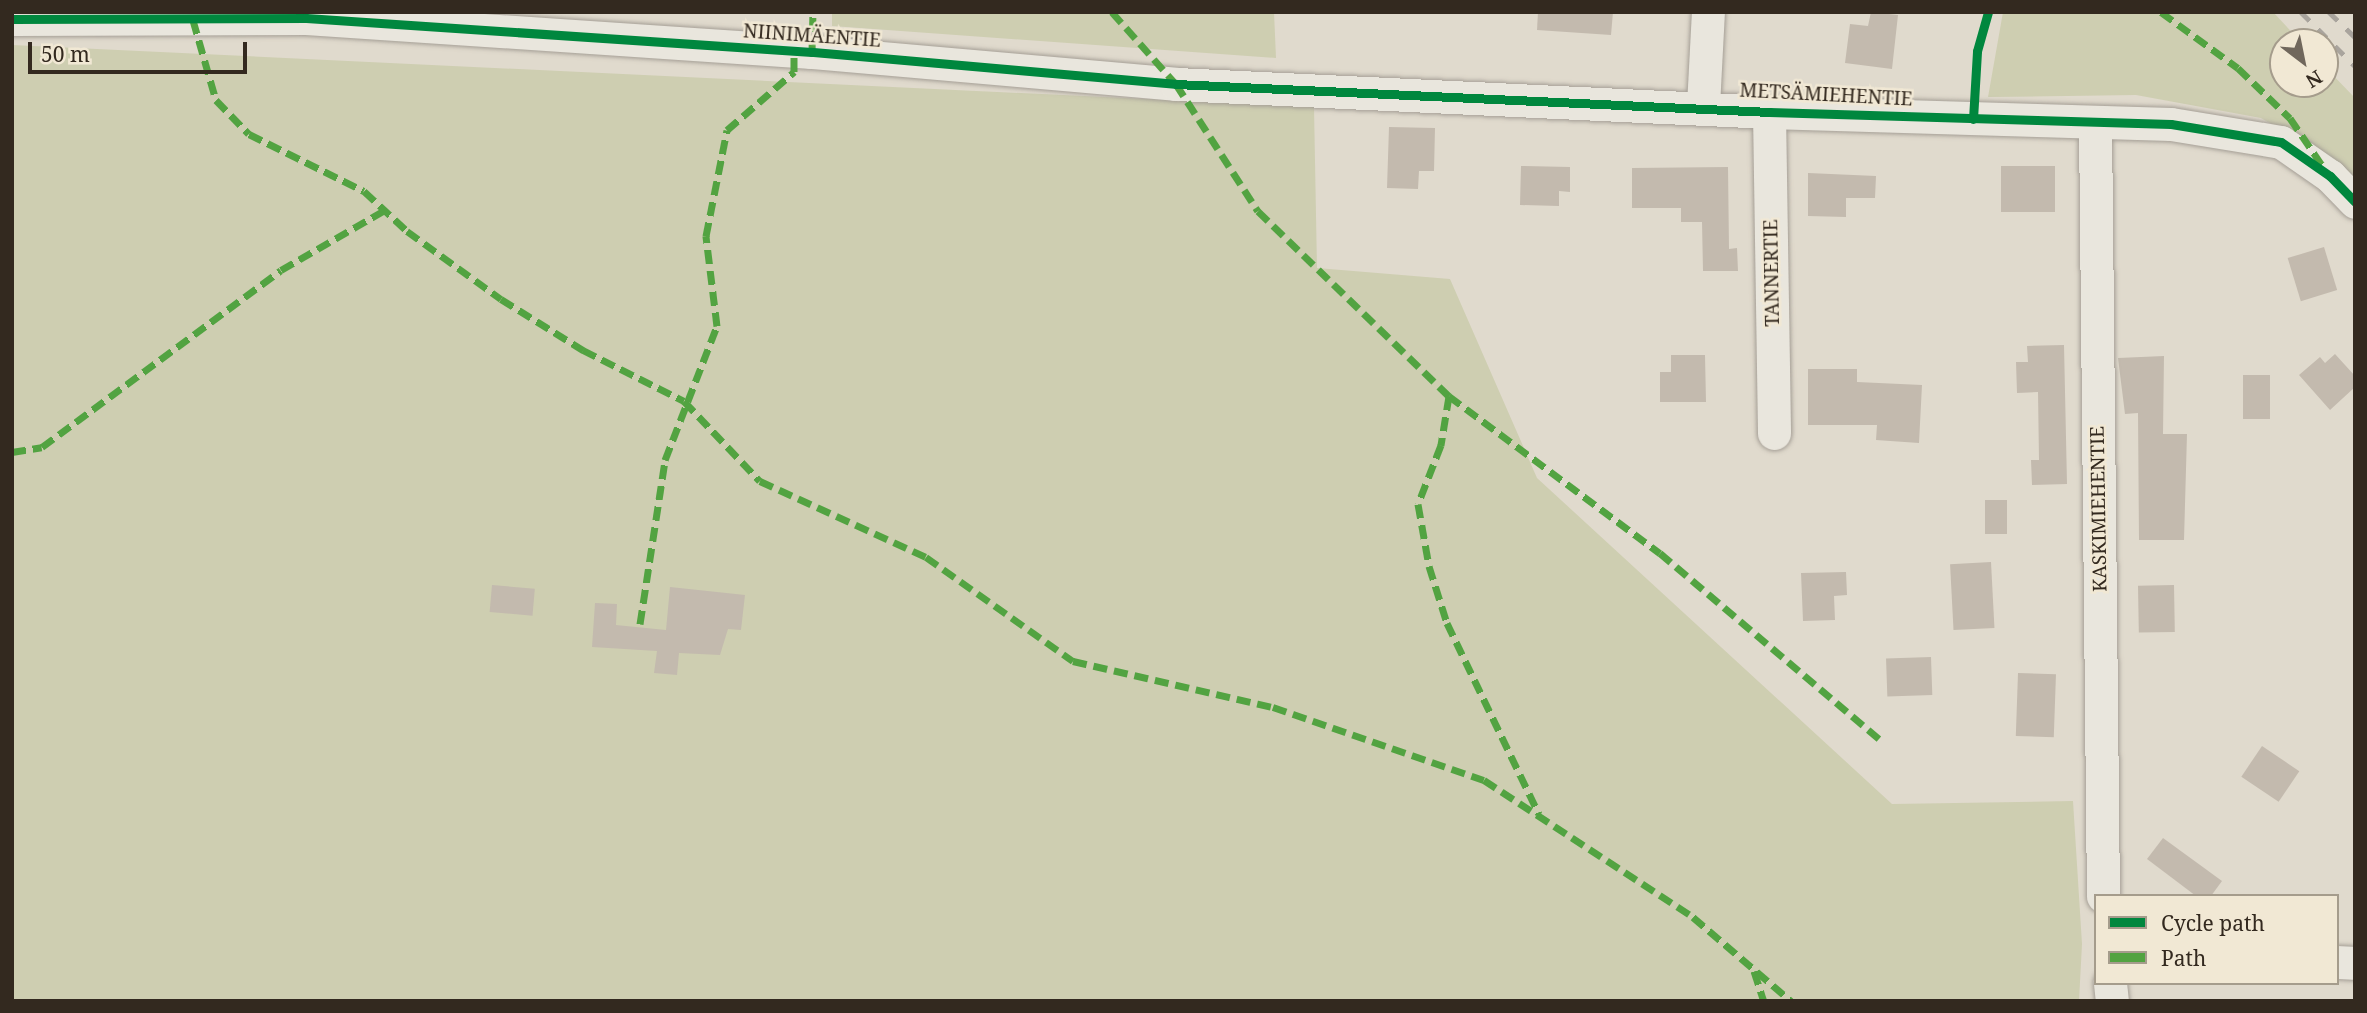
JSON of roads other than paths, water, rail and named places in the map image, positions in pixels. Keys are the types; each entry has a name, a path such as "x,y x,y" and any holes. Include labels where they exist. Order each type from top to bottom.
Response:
{"street":[{"path":"1703,106 1708,12"},
{"name":"NIINIMÄENTIE","path":"12,19 306,19 1273,87"},
{"name":"METSÄMIEHENTIE","path":"1273,87 1703,106 1769,112 2171,124 2281,142 2330,176 2355,202"},
{"name":"TANNERTIE","path":"1769,112 1774,433"},
{"name":"KASKIMIEHENTIE","path":"2095,123 2103,894"}],"railway":[{"path":"2301,12 2355,66"},
{"path":"2329,12 2355,37"}]}
